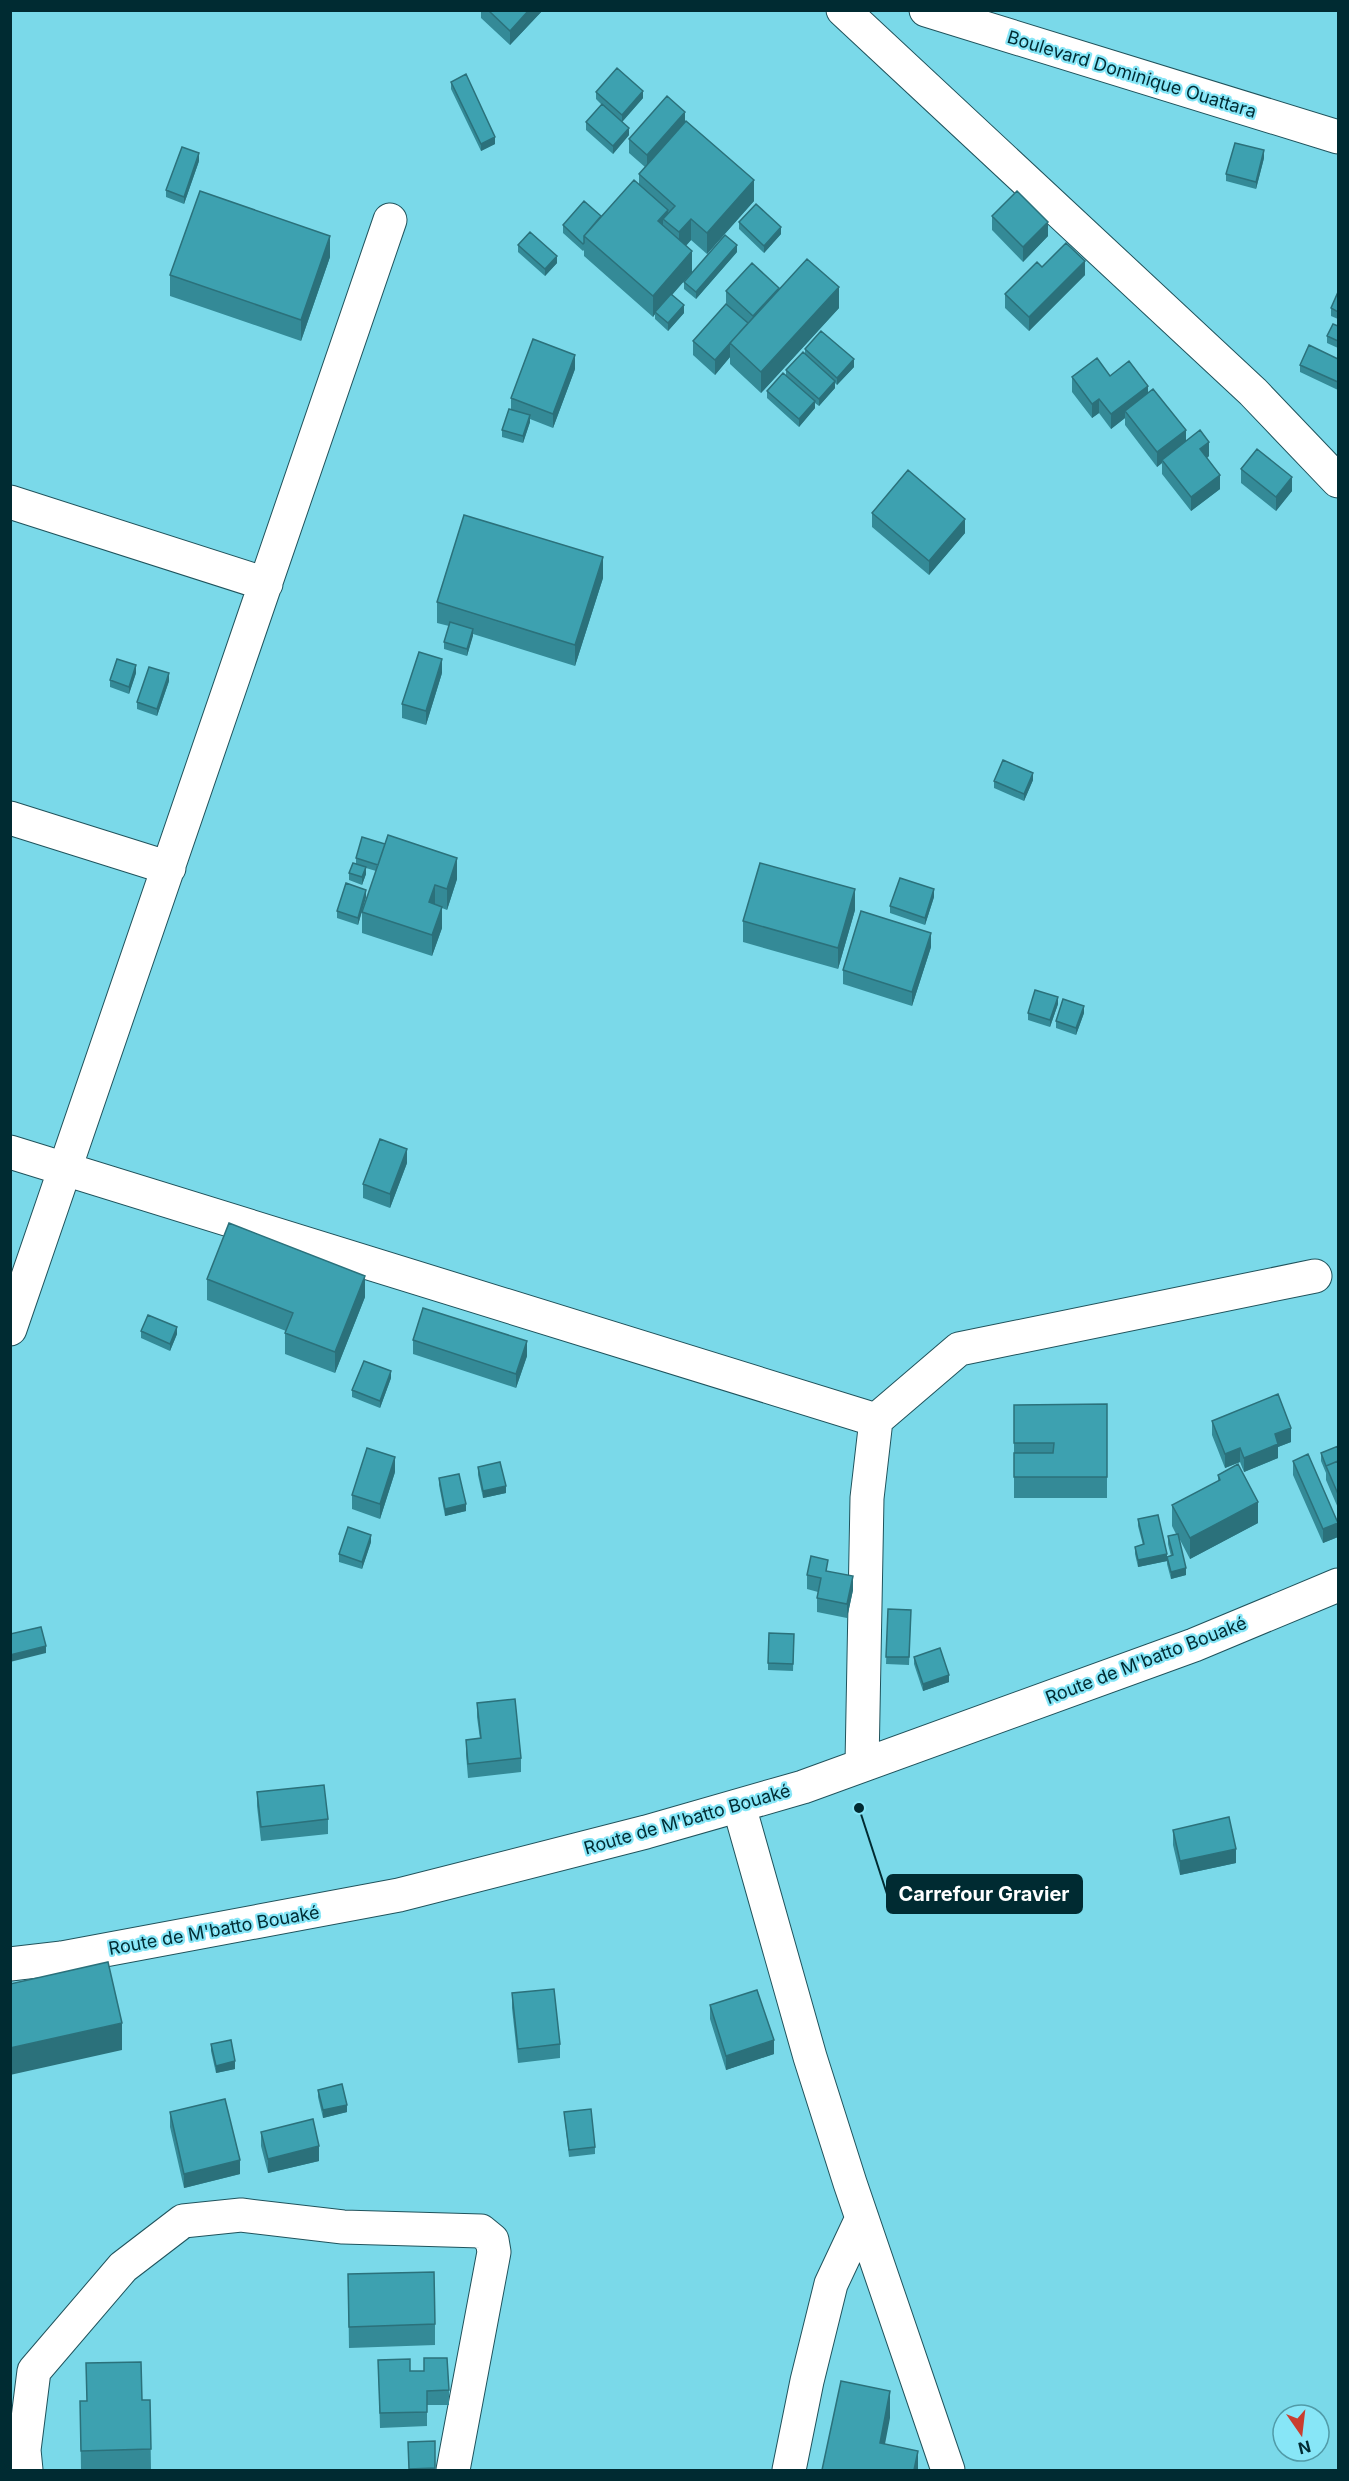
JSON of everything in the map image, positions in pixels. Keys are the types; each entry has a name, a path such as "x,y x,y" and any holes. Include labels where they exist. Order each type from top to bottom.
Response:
{"street":[{"path":"843,10 1253,392 1338,481"},
{"name":"Boulevard Dominique Ouattara","path":"926,10 1338,137"},
{"path":"10,1329 390,220"},
{"path":"10,502 266,585"},
{"path":"10,818 169,868"},
{"path":"10,1152 876,1420"},
{"path":"862,1764 867,1498 876,1420 959,1349 1315,1276"},
{"name":"Route de M'batto Bouaké","path":"10,1964 62,1958 399,1895 739,1806 803,1787 1194,1645 1338,1585"},
{"path":"739,1806 810,2056 862,2218 948,2470"},
{"path":"26,2470 24,2450 34,2371 123,2267 183,2221 241,2215 343,2227 481,2231 492,2240 494,2252 453,2470"},
{"path":"789,2470 807,2381 831,2284 862,2218"}],"building":[{"path":"488,10 529,10 510,31"},
{"path":"617,68 643,91 622,115 596,92"},
{"path":"466,74 495,137 481,144 451,82"},
{"path":"667,96 685,112 647,155 629,139"},
{"path":"602,104 629,128 613,146 586,122"},
{"path":"686,121 754,180 707,233 691,219 679,232 663,219 675,206 639,174"},
{"path":"1235,143 1264,150 1256,182 1226,174"},
{"path":"182,147 199,153 184,197 166,190"},
{"path":"634,180 668,210 658,221 692,251 653,296 584,236"},
{"path":"200,191 330,236 301,320 170,275"},
{"path":"1017,191 1048,222 1023,247 992,216"},
{"path":"584,201 601,216 584,236 583,244 563,225"},
{"path":"756,204 781,227 764,246 739,222"},
{"path":"530,232 557,256 545,269 518,245"},
{"path":"725,235 737,245 696,292 684,282"},
{"path":"1066,243 1085,261 1029,317 1005,294 1037,262 1042,267"},
{"path":"807,259 839,287 761,372 730,343"},
{"path":"752,263 779,288 753,316 726,291"},
{"path":"1338,292 1338,312 1331,308"},
{"path":"671,294 684,305 668,323 655,312"},
{"path":"726,304 748,323 715,360 693,341"},
{"path":"1333,324 1338,326 1338,341 1327,336"},
{"path":"821,331 854,359 837,378 805,349"},
{"path":"533,339 575,355 553,414 511,398"},
{"path":"1309,345 1338,359 1338,382 1300,365"},
{"path":"803,352 835,381 819,399 786,370"},
{"path":"1097,358 1110,376 1129,361 1148,386 1111,414 1099,399 1092,404 1072,377"},
{"path":"783,373 815,401 799,419 767,391"},
{"path":"1153,389 1186,430 1157,452 1125,411"},
{"path":"509,409 530,415 523,436 502,430"},
{"path":"1200,430 1209,442 1200,449 1220,475 1191,497 1162,460"},
{"path":"1257,449 1292,477 1276,497 1241,469"},
{"path":"908,470 965,519 929,561 872,513"},
{"path":"464,515 603,557 575,645 437,602"},
{"path":"450,622 473,629 467,649 444,642"},
{"path":"419,652 442,659 426,711 402,704"},
{"path":"117,659 136,665 129,687 110,680"},
{"path":"149,667 169,673 157,709 137,702"},
{"path":"1003,760 1033,773 1024,794 994,781"},
{"path":"388,835 457,858 447,889 435,885 429,902 442,907 432,935 362,912"},
{"path":"362,837 385,844 378,865 356,858"},
{"path":"353,863 366,867 362,877 349,873"},
{"path":"760,863 855,889 838,948 743,921"},
{"path":"900,878 934,889 925,918 890,906"},
{"path":"346,883 366,890 358,918 337,911"},
{"path":"861,911 931,933 912,992 843,970"},
{"path":"1035,990 1058,997 1050,1020 1028,1013"},
{"path":"1063,999 1084,1006 1076,1028 1056,1021"},
{"path":"380,1139 407,1149 390,1194 363,1184"},
{"path":"229,1223 365,1276 335,1352 285,1333 293,1313 207,1279"},
{"path":"423,1308 527,1341 516,1374 413,1340"},
{"path":"148,1315 177,1327 170,1344 141,1331"},
{"path":"364,1361 391,1371 380,1401 352,1390"},
{"path":"1278,1394 1291,1428 1275,1434 1278,1444 1244,1458 1240,1448 1225,1454 1212,1421"},
{"path":"1107,1404 1107,1477 1014,1477 1014,1453 1053,1453 1054,1443 1014,1443 1014,1405"},
{"path":"1338,1446 1338,1461 1326,1466 1321,1453"},
{"path":"367,1448 395,1457 380,1504 352,1495"},
{"path":"1308,1454 1338,1523 1323,1529 1293,1461"},
{"path":"1338,1461 1338,1494 1326,1466"},
{"path":"500,1462 506,1486 483,1491 478,1467"},
{"path":"1238,1464 1258,1502 1190,1538 1172,1505 1220,1480 1218,1475"},
{"path":"459,1474 466,1504 445,1509 439,1478"},
{"path":"1158,1515 1167,1554 1138,1560 1135,1547 1144,1544 1138,1519"},
{"path":"348,1527 371,1535 362,1562 339,1554"},
{"path":"1178,1534 1186,1568 1171,1572 1167,1557 1173,1555 1168,1536"},
{"path":"811,1556 828,1560 826,1571 853,1576 847,1604 817,1598 821,1578 807,1575"},
{"path":"888,1609 911,1610 909,1657 886,1657"},
{"path":"41,1627 46,1646 10,1655 10,1634"},
{"path":"769,1633 794,1634 793,1664 768,1663"},
{"path":"940,1648 949,1675 923,1684 914,1657"},
{"path":"515,1699 521,1758 468,1764 466,1740 481,1738 477,1703"},
{"path":"324,1785 328,1819 261,1827 257,1792"},
{"path":"1229,1817 1236,1849 1180,1861 1173,1830"},
{"path":"108,1962 122,2023 10,2048 10,1984"},
{"path":"554,1989 560,2044 518,2049 512,1993"},
{"path":"757,1990 774,2040 726,2056 710,2005"},
{"path":"231,2040 235,2061 216,2066 211,2044"},
{"path":"342,2084 347,2105 323,2110 318,2090"},
{"path":"225,2099 240,2160 184,2174 170,2112"},
{"path":"591,2109 595,2147 569,2150 564,2112"},
{"path":"313,2119 319,2146 268,2159 261,2132"},
{"path":"434,2272 435,2324 349,2327 348,2274"},
{"path":"424,2358 447,2358 449,2390 427,2391 427,2412 380,2413 378,2360 410,2359 410,2371 424,2371"},
{"path":"141,2362 142,2400 150,2400 151,2449 81,2451 80,2401 87,2401 86,2363"},
{"path":"841,2381 890,2391 880,2443 918,2451 914,2470 822,2470"},
{"path":"435,2441 435,2468 409,2469 408,2442"}],"place":[{"name":"Carrefour Gravier","path":"859,1808"}]}
